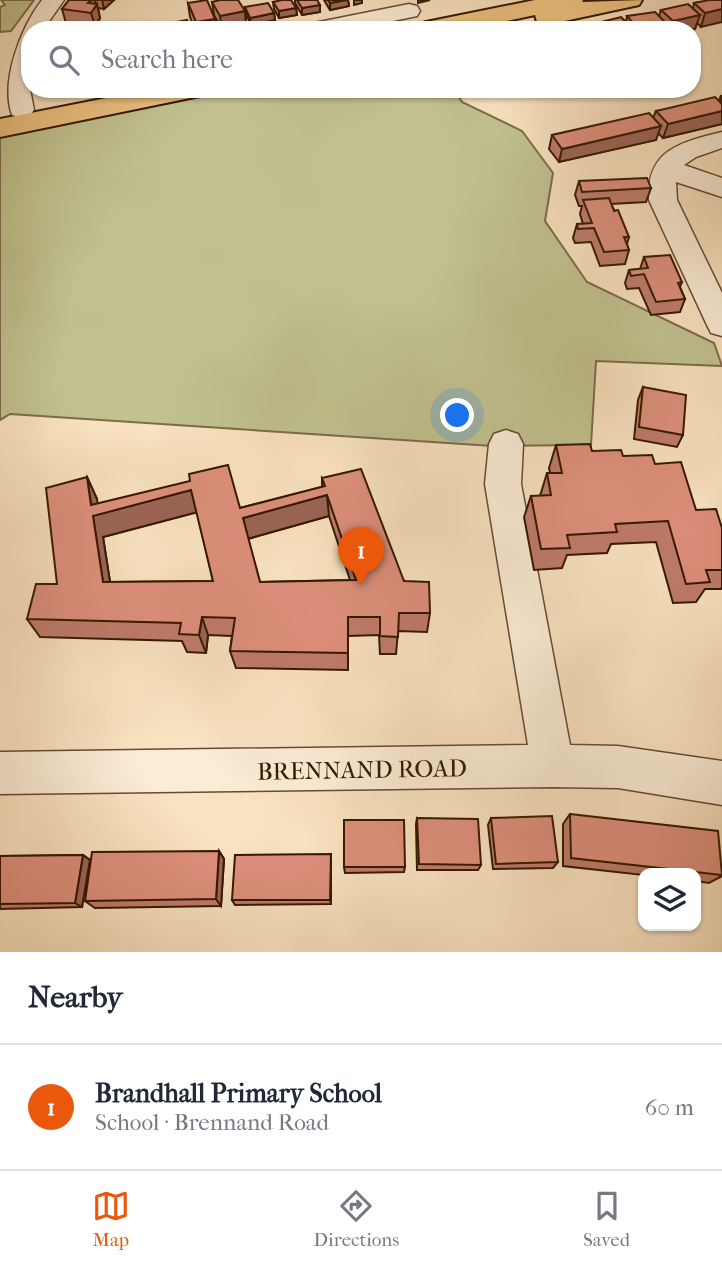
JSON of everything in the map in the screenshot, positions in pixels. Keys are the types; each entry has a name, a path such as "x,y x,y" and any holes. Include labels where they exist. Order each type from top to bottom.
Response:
{"highway":[{"path":"470,21 571,0"},
{"path":"528,21 629,0"},
{"path":"11,119 92,98"},
{"path":"11,119 140,98"}],"street":[{"path":"37,21 53,0"},
{"path":"350,21 393,10"},
{"path":"11,119 21,49"},
{"path":"722,140 681,153 662,175 660,186 663,200 722,325"},
{"path":"667,169 722,188"},
{"path":"506,444 503,484 552,766"},
{"name":"BRENNAND ROAD","path":"0,773 552,766 618,767 722,783"}],"green space":[{"path":"1,0 34,0 11,31 0,32 0,7 5,5"},
{"path":"178,98 460,98 462,102 522,131 553,173 545,221 587,282 714,343 722,366 596,361 591,445 493,446 10,414 0,420 0,134"}],"building":[{"path":"69,0 91,0 88,3 97,4 91,13 62,9"},
{"path":"207,0 215,19 196,21 188,3"},
{"path":"238,0 245,11 220,16 212,2"},
{"path":"291,0 296,8 279,11 273,2"},
{"path":"297,0 317,0 320,5 302,8"},
{"path":"722,0 722,9 705,13 694,3"},
{"path":"268,3 274,13 250,18 245,7"},
{"path":"688,4 700,15 673,21 661,10"},
{"path":"655,12 664,21 631,21 627,16"},
{"path":"621,17 625,21 605,21"},
{"path":"715,97 722,104 722,111 668,124 656,111"},
{"path":"649,113 661,126 562,149 552,135"},
{"path":"647,178 651,188 582,192 579,181"},
{"path":"609,198 614,211 618,210 629,237 624,237 629,250 604,252 594,228 578,229 577,224 592,223 583,200"},
{"path":"670,255 682,282 678,283 685,299 656,302 644,274 631,276 629,270 648,268 644,257"},
{"path":"643,387 686,395 683,435 639,427"},
{"path":"590,444 592,451 621,450 623,456 652,455 655,464 681,462 696,510 716,509 722,528 722,570 706,570 710,582 686,584 668,521 615,524 617,532 567,535 570,548 541,549 531,496 551,495 547,473 562,473 556,445"},
{"path":"228,465 240,508 325,486 322,478 361,469 404,581 429,582 430,613 399,613 398,637 380,636 380,617 348,617 348,653 230,651 235,618 202,617 199,635 179,634 181,623 27,619 36,584 57,584 46,488 87,477 91,505 190,481 189,474","holes":["191,490 213,581 103,582 93,516","327,495 356,580 260,582 243,518"]},
{"path":"570,814 718,831 722,875 701,873 701,868 660,868 571,858"},
{"path":"552,816 558,862 496,864 491,818"},
{"path":"417,818 478,819 481,865 419,864"},
{"path":"344,820 404,820 405,867 344,867"},
{"path":"219,851 216,899 85,901 92,852"},
{"path":"331,854 330,900 232,900 235,855"},
{"path":"83,855 75,903 0,904 0,856"}],"place":[{"name":"Brandhall Primary School","path":"361,585"}]}
